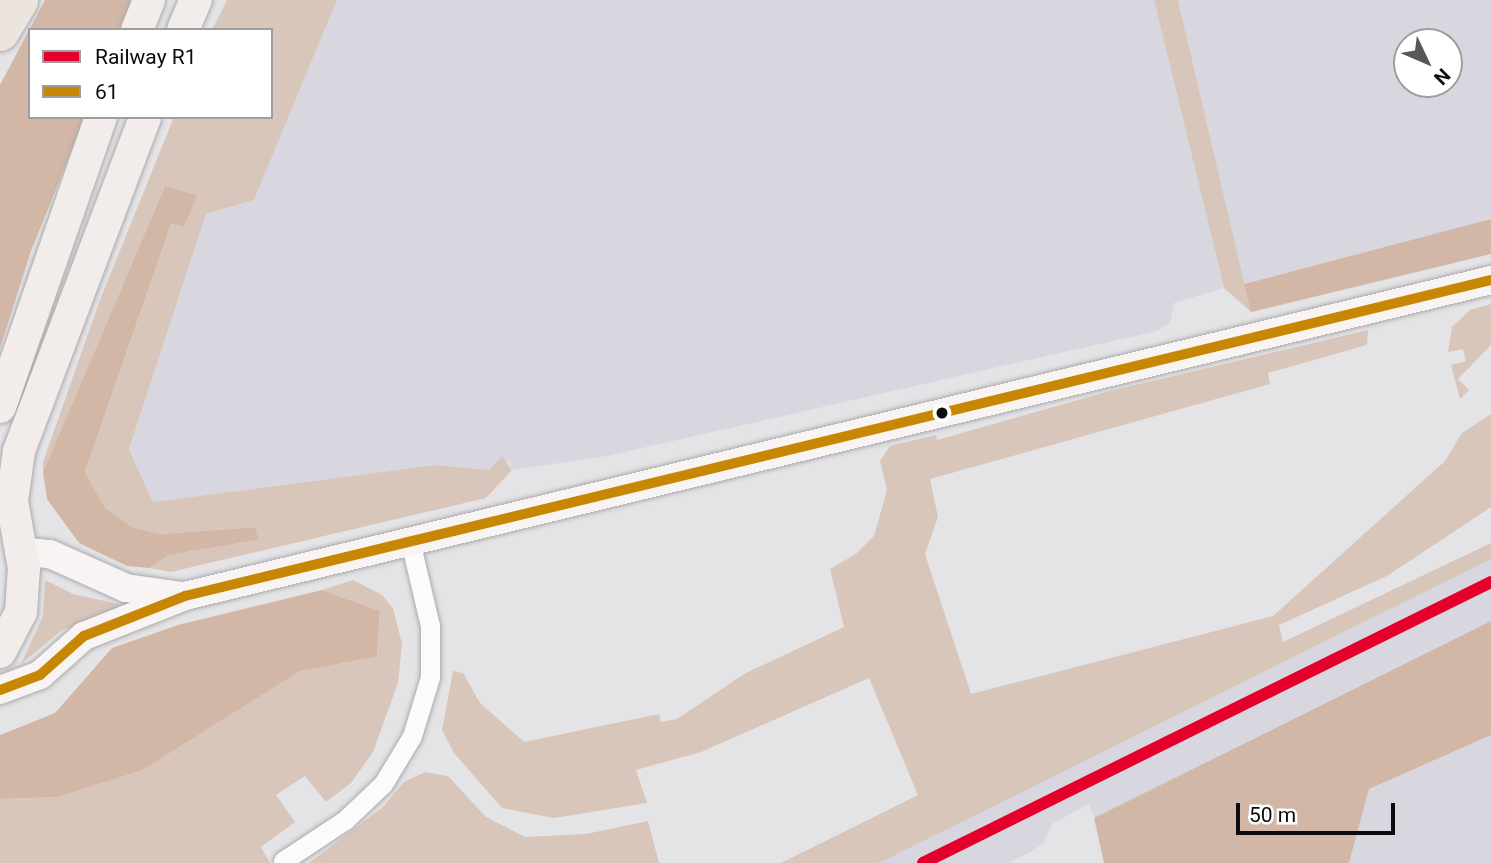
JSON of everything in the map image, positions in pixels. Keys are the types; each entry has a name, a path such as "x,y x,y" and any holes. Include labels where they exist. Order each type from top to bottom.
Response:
{"highway":[{"path":"0,32 19,0"}],"main road":[{"path":"138,28 149,0"},
{"path":"184,28 196,0"},
{"path":"0,407 100,119"},
{"path":"0,652 21,612 24,568 12,548 12,501 19,451 144,119"},
{"path":"0,690 40,675 83,636 185,596 411,545 1491,280"},
{"path":"12,548 50,554 126,588 185,596"}],"street":[{"path":"283,861 345,820 383,784 412,736 430,677 430,626 411,545"}],"shaded area":[{"path":"45,0 138,0 125,28 30,28"},
{"path":"227,0 337,0 254,200 206,214 129,449 153,502 435,465 489,470 502,456 512,470 486,498 171,572 149,568 169,555 258,540 256,527 163,534 134,528 105,508 85,472 171,224 184,227 198,195 165,186 43,472 43,462 100,300 173,119 273,119 273,28 213,28"},
{"path":"337,0 1154,0 1224,288 1174,303 1170,323 1157,331 607,456 512,470 509,460 489,470 435,465 153,502 129,448 206,214 254,200"},
{"path":"1154,0 1178,0 1251,312 1224,288"},
{"path":"1178,0 1491,0 1491,219 1244,284"},
{"path":"28,32 28,119 84,119 31,251 0,348 0,85"},
{"path":"165,186 198,195 184,227 171,224 85,472 105,508 134,528 163,534 256,527 258,540 169,555 149,568 127,566 79,543 47,499 43,472"},
{"path":"1491,219 1491,254 1251,312 1244,284"},
{"path":"1491,304 1491,345 1458,379 1469,390 1460,399 1451,365 1466,361 1463,349 1448,352 1452,327 1470,310"},
{"path":"1368,330 1367,345 1268,373 1270,384 930,479 938,517 925,554 971,694 1273,616 1445,461 1462,433 1491,414 1491,507 1387,576 1279,625 1283,642 1491,543 1491,559 879,863 781,863 918,795 869,678 701,752 636,770 647,803 554,818 502,808 454,753 442,730 453,671 463,673 480,703 524,742 659,714 661,722 677,719 744,674 844,627 830,569 856,554 874,536 887,490 880,461 890,446 936,435 937,440 1110,391"},
{"path":"1491,559 1491,621 1094,818 1089,804 1052,824 1044,842 1008,863 878,863 1035,758 1065,770"},
{"path":"45,580 73,594 119,604 117,613 62,630 21,664 43,616"},
{"path":"353,580 382,595 393,608 402,644 398,683 373,752 351,783 326,802 305,776 276,795 295,822 261,847 270,863 0,863 0,799 57,797 300,671 377,657 380,611 322,590"},
{"path":"322,590 380,611 377,657 300,671 142,770 57,797 0,799 0,735 55,713 112,648 178,625"},
{"path":"1491,621 1491,735 1369,789 1349,863 1104,863 1094,818"},
{"path":"1491,735 1491,863 1349,863 1369,789"},
{"path":"425,772 448,776 486,817 525,837 586,834 648,821 659,863 309,863 383,807 404,782"}],"railway":[{"path":"923,863 1491,582"}],"rail line":[{"name":"R1","path":"923,863 1491,582"}],"transit line":[{"name":"61","path":"0,690 40,675 84,636 185,596 1491,280"}]}
